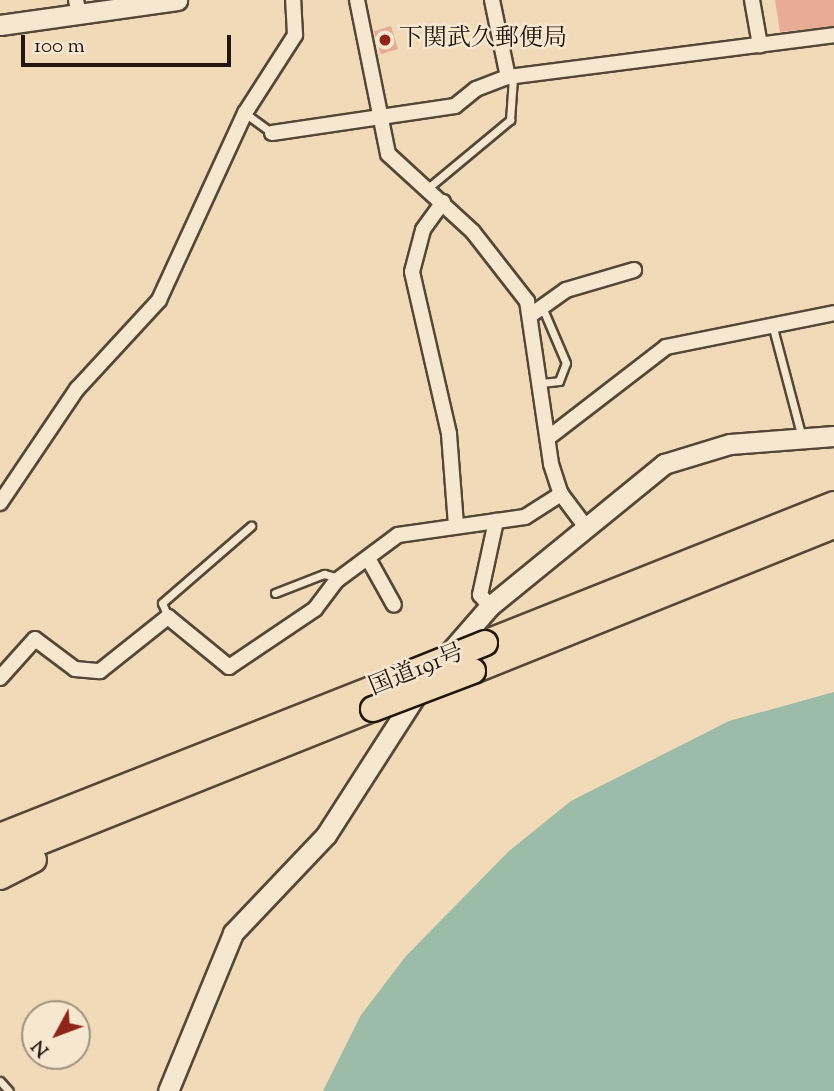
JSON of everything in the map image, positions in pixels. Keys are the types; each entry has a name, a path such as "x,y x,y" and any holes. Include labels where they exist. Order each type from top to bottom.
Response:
{"highway":[{"name":"国道191号","path":"0,836 834,504"},
{"name":"国道191号","path":"0,858 834,526"},
{"path":"0,877 172,790"}],"street":[{"path":"0,25 77,7 177,0"},
{"path":"0,503 77,389 159,300 245,113 295,35 293,0"},
{"path":"357,0 378,121 394,162 443,202 502,264 536,311 548,438 561,494 585,526"},
{"path":"492,0 511,77"},
{"path":"752,0 760,45"},
{"path":"272,133 378,121 455,106 476,89 511,77 834,36"},
{"path":"443,202 423,229 412,272 449,434 456,524"},
{"path":"536,311 566,290 634,270"},
{"path":"548,438 652,354 834,313"},
{"path":"168,1091 233,933 301,867 410,702 490,606 652,471 694,451 834,436"},
{"path":"0,677 35,639 75,669 100,671 168,617 229,667 315,610 339,578 369,560 404,533 456,524 525,517 561,494"},
{"path":"490,606 481,595 496,521"},
{"path":"369,560 394,604"}],"lane":[{"path":"428,188 510,120 511,77"},
{"path":"245,113 272,133"},
{"path":"536,311 566,363 559,381 541,383"},
{"path":"773,328 800,430"},
{"path":"168,617 162,603 251,526"},
{"path":"275,593 324,574 339,578"},
{"path":"0,1081 9,1091"}],"shaded area":[{"path":"834,692 834,1091 323,1091 361,1015 406,956 509,851 571,801 729,721"}],"building":[{"path":"775,0 834,0 834,26 780,32"},
{"path":"391,26 398,49 381,54 374,31"}],"place":[{"name":"下関武久郵便局","path":"385,40"}]}
